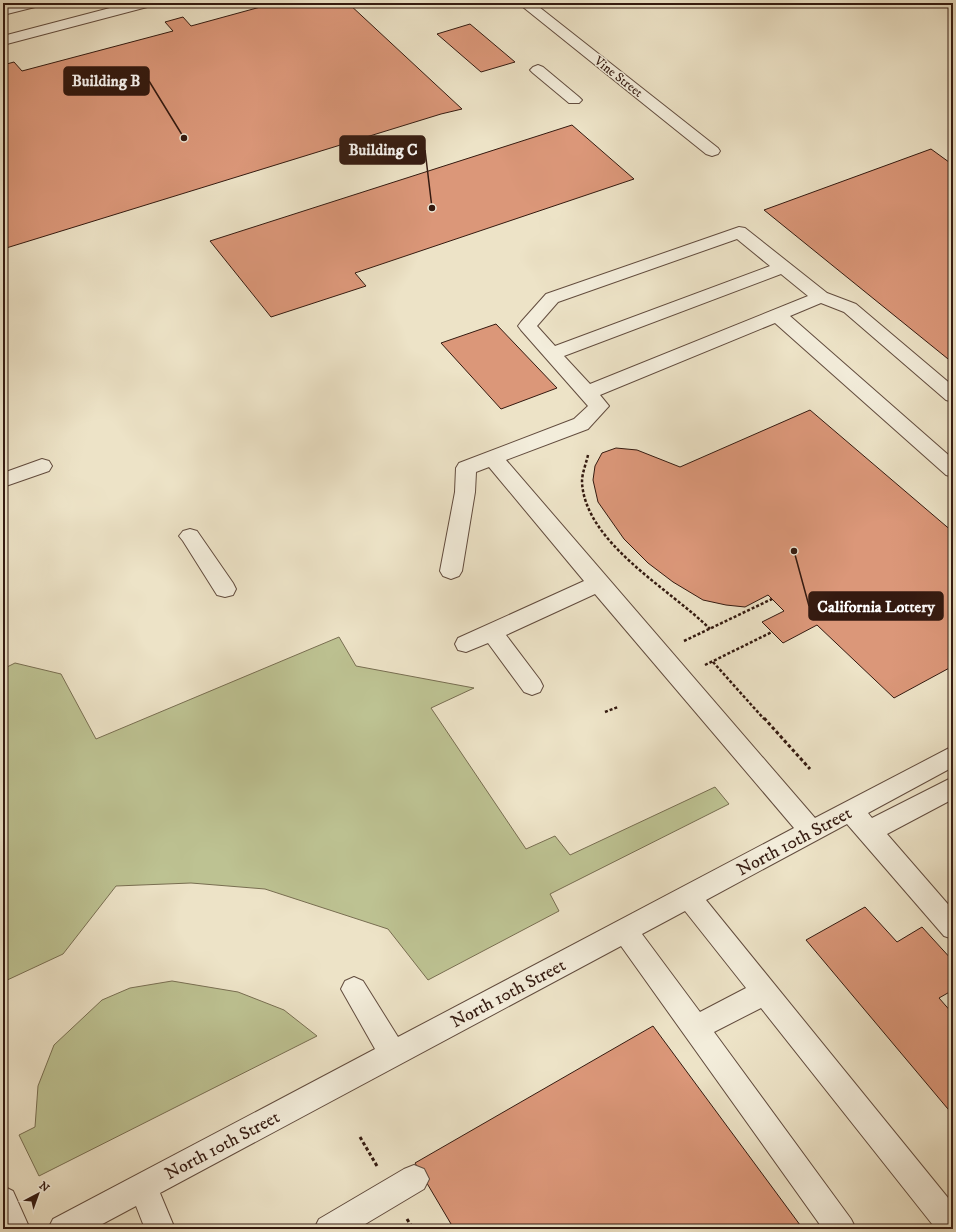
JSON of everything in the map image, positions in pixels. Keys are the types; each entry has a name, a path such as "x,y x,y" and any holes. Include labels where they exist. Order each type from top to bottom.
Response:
{"street":[{"path":"3,11 34,3"},
{"path":"3,41 146,3"},
{"name":"Vine Street","path":"525,3 712,151"},
{"path":"538,70 574,100"},
{"path":"451,571 465,492 466,468 581,424 598,406 527,326 552,298 740,232 821,297 850,308 953,396"},
{"path":"552,354 783,266"},
{"path":"587,393 821,297"},
{"path":"778,315 953,470"},
{"path":"493,458 598,583 812,832"},
{"path":"3,480 42,466"},
{"path":"190,536 225,590"},
{"path":"466,644 598,583"},
{"path":"492,632 532,686"},
{"name":"North 10th Street","path":"63,1229 953,756"},
{"path":"870,832 953,787"},
{"path":"851,811 953,928"},
{"path":"689,897 953,1227"},
{"path":"625,931 841,1229"},
{"path":"354,989 393,1054"},
{"path":"696,1028 765,992"},
{"path":"329,1229 414,1179"},
{"path":"143,1187 160,1229"},
{"path":"3,1201 15,1229"}],"path":[{"path":"588,455 582,482 588,508 608,539 634,566 687,606 710,629"},
{"path":"680,643 772,599"},
{"path":"705,665 772,632"},
{"path":"713,662 810,769"},
{"path":"605,712 618,707"}],"green space":[{"path":"339,637 356,666 474,688 431,708 526,849 555,836 570,855 715,787 729,804 550,894 559,911 428,980 388,929 265,889 191,883 116,886 63,954 3,982 3,669 15,663 61,674 96,739"},
{"path":"172,981 238,992 284,1010 317,1036 39,1176 19,1135 35,1127 38,1086 54,1045 102,1000 130,988"}],"building":[{"path":"275,3 348,3 462,109 441,114 3,249 3,65 14,62 22,71 173,31 165,22 183,17 191,26"},
{"path":"470,24 515,62 481,72 437,34"},
{"path":"572,125 634,179 355,273 366,286 271,317 210,241"},
{"path":"931,149 953,165 953,363 764,210"},
{"path":"496,324 557,388 501,409 441,343"},
{"path":"810,410 953,532 953,666 894,698 817,625 783,643 762,622 784,611 768,595 745,607 726,605 703,600 673,582 648,563 624,539 598,502 593,480 595,466 602,453 616,448 637,450 680,467"},
{"path":"865,907 897,942 922,927 953,961 953,990 939,998 953,1014 953,1115 806,940"},
{"path":"653,1026 803,1229 454,1229 415,1163"}],"place":[{"name":"Building B","path":"184,138"},
{"name":"Building C","path":"432,208"},
{"name":"California Lottery","path":"794,551"}]}
